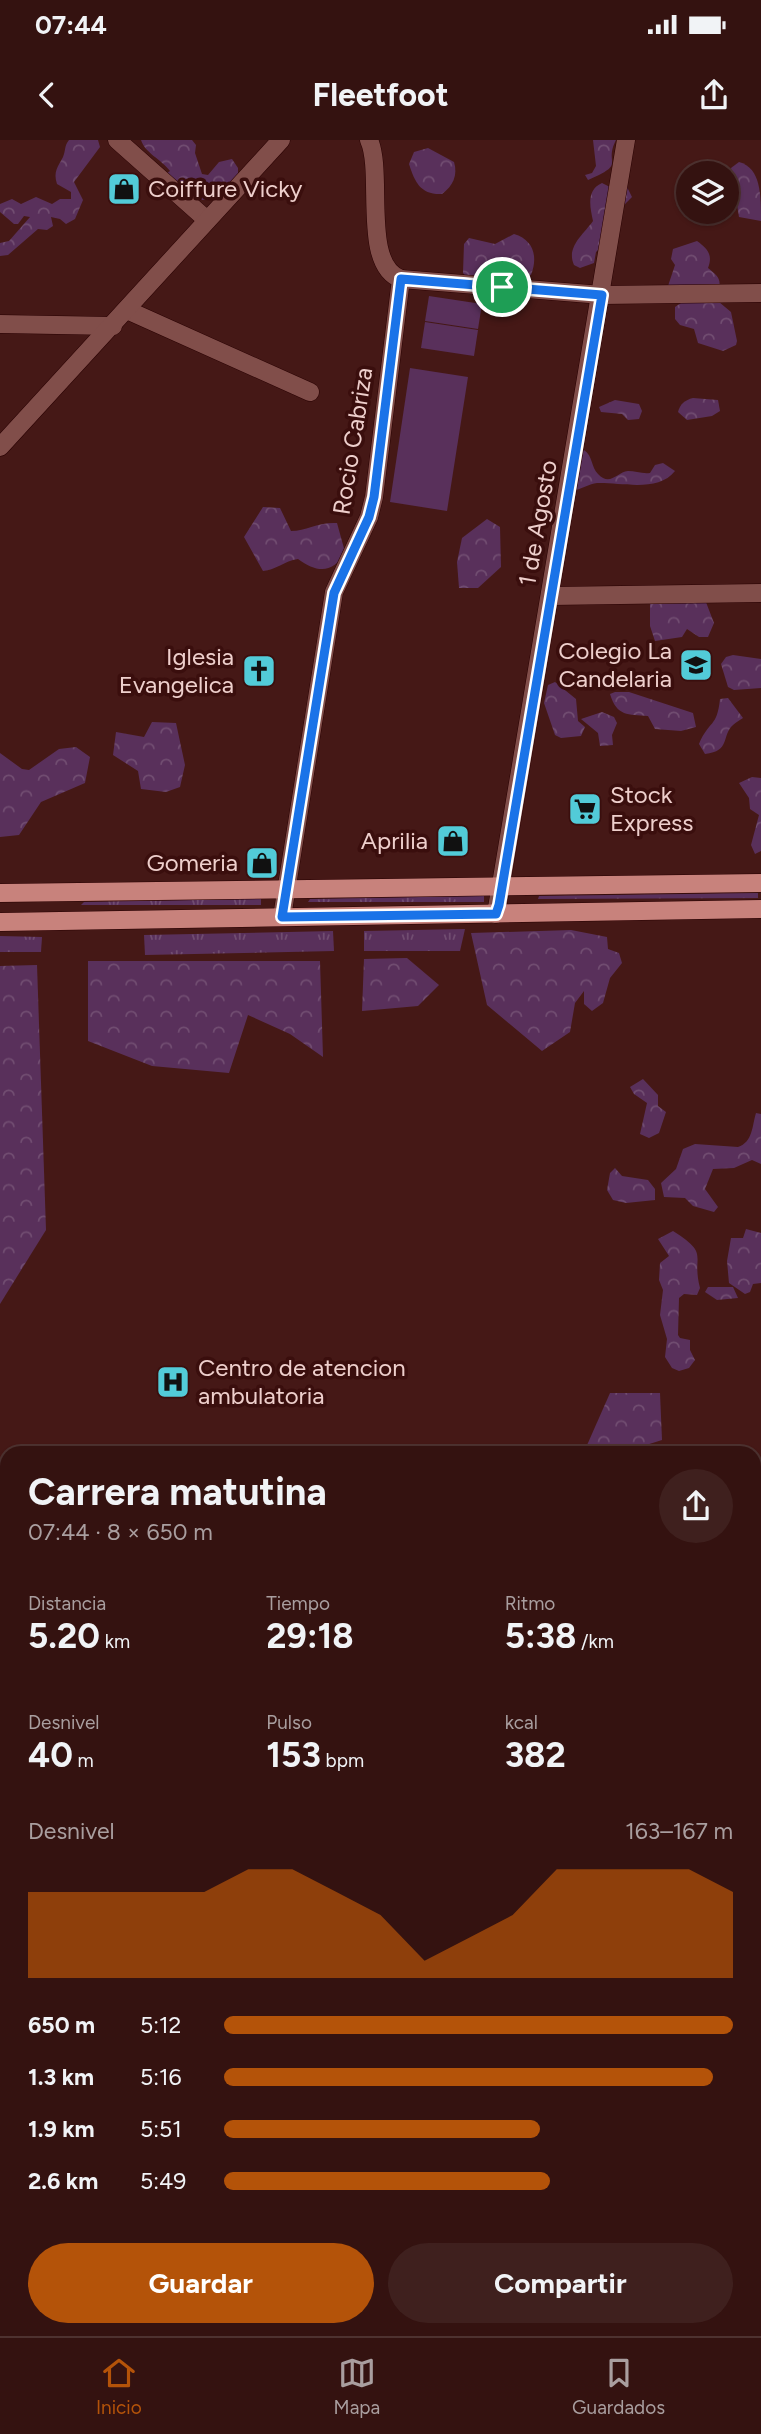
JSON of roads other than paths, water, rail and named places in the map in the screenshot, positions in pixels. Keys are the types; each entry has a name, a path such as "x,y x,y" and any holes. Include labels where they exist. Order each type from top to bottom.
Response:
{"main road":[{"path":"0,893 761,883"},
{"path":"0,922 761,909"}],"street":[{"path":"117,140 207,220"},
{"path":"0,447 281,140"},
{"path":"369,140 375,160 380,254 394,276 401,279 602,295 761,293"},
{"name":"1 de Agosto","path":"496,914 626,140"},
{"name":"Rocio Cabriza","path":"282,917 334,593 369,517 374,497 401,279"},
{"path":"127,310 310,392"},
{"path":"0,324 113,326"},
{"path":"551,596 761,593"}],"place":[{"name":"Coiffure Vicky","path":"124,189"},
{"name":"Colegio La Candelaria","path":"696,665"},
{"name":"Iglesia Evangelica","path":"259,671"},
{"name":"Stock Express","path":"585,809"},
{"name":"Aprilia","path":"453,841"},
{"name":"Gomeria","path":"262,863"},
{"name":"Centro de atencion ambulatoria","path":"173,1382"}]}
